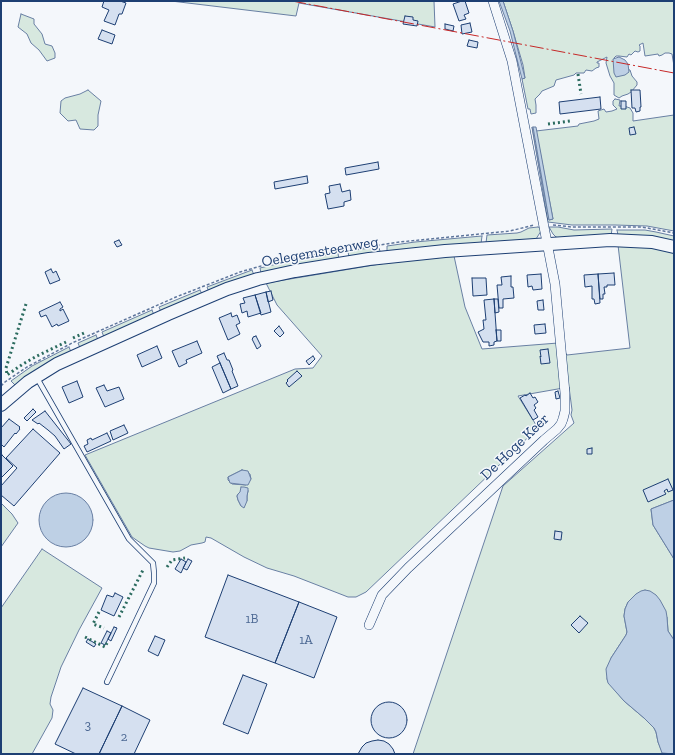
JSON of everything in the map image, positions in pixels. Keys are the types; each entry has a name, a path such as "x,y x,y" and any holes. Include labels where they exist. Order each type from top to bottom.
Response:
{"street":[{"name":"De Hoge Keer","path":"368,625 382,595 557,429 561,424 565,411 565,393 555,284 548,244 512,61 493,1"},
{"name":"Oelegemsteenweg","path":"1,405 28,382 58,364 168,314 227,289 258,279 301,270 369,259 445,251 610,240 652,242 674,247"}],"lane":[{"path":"36,377 129,539 153,563 154,582 107,682"}],"shaded area":[{"path":"171,1 434,1 435,27 299,3 296,16"},
{"path":"503,1 674,1 674,66 672,54 665,53 659,56 658,54 645,56 643,43 639,45 640,51 635,51 627,57 616,56 614,58 626,69 630,70 632,76 637,82 637,85 628,94 619,98 614,95 614,83 606,63 607,57 597,62 599,63 599,67 592,71 586,70 584,73 576,73 574,75 556,80 554,86 542,91 535,99 536,113 531,114 530,109 528,109 522,79 525,78 523,65"},
{"path":"21,14 34,19 34,24 42,34 45,44 52,46 55,53 55,58 47,61 39,50 31,43 27,34 18,27"},
{"path":"88,90 101,101 98,115 98,126 94,130 80,129 76,120 68,121 60,113 61,101 65,98"},
{"path":"615,99 620,100 619,106 630,108 633,113 633,121 674,115 674,231 647,226 572,225 548,222 532,127 549,220 553,219 536,131 578,126 579,124 599,119 598,111 604,109 606,112 617,109 613,105 613,101"},
{"path":"538,227 541,231 536,239 486,243 487,235 517,233 529,228"},
{"path":"549,227 574,230 612,229 611,236 559,238 553,234"},
{"path":"617,230 645,230 656,232 674,236 674,242 618,235"},
{"path":"482,236 481,244 387,252 387,246"},
{"path":"618,245 646,247 674,252 674,500 651,509 653,525 674,559 674,640 668,631 667,617 636,594 628,602 625,609 624,616 627,632 611,658 607,679 624,701 654,728 663,754 413,754 503,486 574,423 571,415 572,410 569,387 518,396 538,428 366,592 356,597 348,597 294,576 267,568 211,538 206,537 205,542 191,545 180,551 173,552 145,546 132,537 85,455 295,369 313,368 322,356 277,305 266,283 386,263 454,256 465,307 482,349 558,343 567,355 630,348","holes":["242,470 250,474 251,479 246,485 232,484 228,480 228,477","248,491 247,501 241,506 237,496 240,492"]},
{"path":"377,247 380,251 378,253 349,258 348,251"},
{"path":"338,253 339,260 261,273 260,268"},
{"path":"252,270 254,275 209,292 207,287"},
{"path":"200,290 202,294 161,312 159,307"},
{"path":"152,310 154,315 104,337 102,332"},
{"path":"96,335 98,340 80,348 78,343"},
{"path":"69,347 71,352 15,385 11,381 32,366"},
{"path":"1,503 12,514 18,523 1,547"},
{"path":"42,549 102,588 61,667 51,697 50,704 53,710 52,718 32,754 1,754 1,608"}],"water":[{"path":"499,1 503,1 513,31 525,78 522,79 510,31"},
{"path":"619,57 625,60 628,64 629,72 625,75 616,77 614,73 613,59"},
{"path":"533,127 536,127 553,219 549,220"},
{"path":"242,470 248,471 251,479 248,485 230,483 228,477"},
{"path":"241,487 248,488 247,501 244,508 241,506 237,496"},
{"path":"66,493 76,495 85,501 91,510 93,520 91,530 85,539 76,545 66,547 56,545 47,539 41,530 39,520 41,510 47,501 56,495"},
{"path":"674,500 674,559 653,525 651,509"},
{"path":"645,590 656,595 660,600 666,611 668,631 674,640 674,754 662,753 654,728 624,701 608,683 607,679 606,669 627,632 624,616 625,609 628,602 636,594"}],"building":[{"path":"104,1 120,1 126,3 122,14 119,14 115,25 104,21 109,10 102,7"},
{"path":"465,1 469,13 464,15 466,19 459,21 453,4"},
{"path":"405,16 413,17 413,20 418,21 417,26 403,24"},
{"path":"470,23 472,32 462,34 461,25"},
{"path":"445,24 454,26 453,31 445,29"},
{"path":"102,30 115,35 112,44 98,39"},
{"path":"469,40 478,42 477,48 467,46"},
{"path":"631,90 640,90 640,111 636,112 635,108 632,108"},
{"path":"600,97 601,109 560,114 559,102"},
{"path":"621,101 626,101 626,109 621,109"},
{"path":"634,127 636,134 630,135 629,128"},
{"path":"378,162 379,169 346,175 345,168"},
{"path":"307,176 308,183 275,189 274,182"},
{"path":"340,184 342,192 350,190 351,200 344,202 344,206 328,209 325,194 330,193 329,186"},
{"path":"119,240 122,245 117,247 114,242"},
{"path":"51,269 53,273 56,271 60,280 50,284 45,272"},
{"path":"614,273 615,285 607,285 607,287 604,287 605,294 603,294 603,299 600,299 598,274"},
{"path":"541,274 542,289 533,290 532,286 528,287 527,275"},
{"path":"598,274 600,303 595,304 594,299 592,299 592,286 585,287 584,275"},
{"path":"511,276 511,287 513,287 514,298 503,299 503,308 499,308 497,285 502,285 501,277"},
{"path":"472,278 486,278 487,295 473,296"},
{"path":"271,291 273,300 268,302 266,292"},
{"path":"266,292 271,312 261,315 255,295"},
{"path":"255,295 261,313 248,317 247,311 242,313 240,304 245,303 243,298"},
{"path":"494,299 497,341 494,342 494,345 489,346 489,342 483,342 478,332 484,329 483,320 486,320 484,300"},
{"path":"494,299 498,299 499,312 495,313"},
{"path":"543,300 544,310 538,310 537,301"},
{"path":"60,302 63,307 60,311 63,309 69,321 52,327 46,315 41,317 39,312"},
{"path":"231,313 232,317 237,315 240,323 236,325 240,334 228,340 219,318"},
{"path":"545,324 546,333 535,334 534,325"},
{"path":"279,326 284,333 280,337 274,331"},
{"path":"496,330 501,330 501,341 497,341"},
{"path":"256,336 261,346 257,349 252,339"},
{"path":"197,341 202,353 186,360 187,363 179,367 172,351"},
{"path":"157,346 162,358 142,367 137,355"},
{"path":"548,349 550,363 541,364 540,350"},
{"path":"224,353 227,360 229,360 238,386 231,389 217,356"},
{"path":"313,356 315,359 309,365 306,361"},
{"path":"220,363 231,389 223,393 212,367"},
{"path":"297,371 302,376 289,387 286,383 288,381 287,380"},
{"path":"77,381 83,397 69,403 62,387"},
{"path":"104,385 107,391 119,387 124,399 105,407 96,388"},
{"path":"558,391 560,398 556,399 555,392"},
{"path":"530,393 538,402 534,405 536,408 534,410 538,417 533,420 520,398"},
{"path":"33,409 36,412 27,421 24,418"},
{"path":"45,411 71,444 64,449 55,436 39,423 38,424 32,420"},
{"path":"9,419 20,427 20,429 4,447 2,445 1,446 1,428"},
{"path":"124,425 128,433 113,440 110,431"},
{"path":"33,429 60,453 14,506 1,495 1,486 17,468 6,458"},
{"path":"107,433 111,441 87,452 84,446 88,444 87,440 91,438 92,440"},
{"path":"592,448 592,454 587,454 587,449"},
{"path":"2,455 13,466 1,478 1,456"},
{"path":"668,479 673,490 668,492 667,489 664,491 666,494 648,502 643,490"},
{"path":"555,531 562,532 561,540 554,539"},
{"path":"181,559 186,562 181,573 175,569"},
{"path":"188,559 192,561 187,570 183,568"},
{"path":"228,575 299,602 275,663 205,637"},
{"path":"115,593 123,597 114,616 101,610 107,595 113,597"},
{"path":"299,602 337,617 314,678 275,663"},
{"path":"580,616 588,623 579,633 571,625"},
{"path":"114,627 117,628 111,641 108,639"},
{"path":"107,631 111,633 105,645 101,643"},
{"path":"155,636 165,640 158,656 148,651"},
{"path":"88,639 96,644 94,647 86,642"},
{"path":"243,675 267,684 248,734 223,724"},
{"path":"83,688 122,706 99,754 76,754 55,744"},
{"path":"393,702 402,707 406,713 406,727 402,733 393,738 385,738 376,733 372,727 371,716 376,707 382,703"},
{"path":"122,706 150,720 134,754 99,754"},
{"path":"378,740 389,744 395,754 358,754 366,743"}],"hedge":[{"path":"578,74 581,94"},
{"path":"548,124 570,121"},
{"path":"26,304 6,368 7,375 37,356 66,342"},
{"path":"73,338 84,333"},
{"path":"167,567 172,560 185,558"},
{"path":"119,617 144,568"},
{"path":"99,612 93,624 104,628"},
{"path":"85,637 105,647 107,643"}],"power":[{"path":"292,1 674,73"}]}
